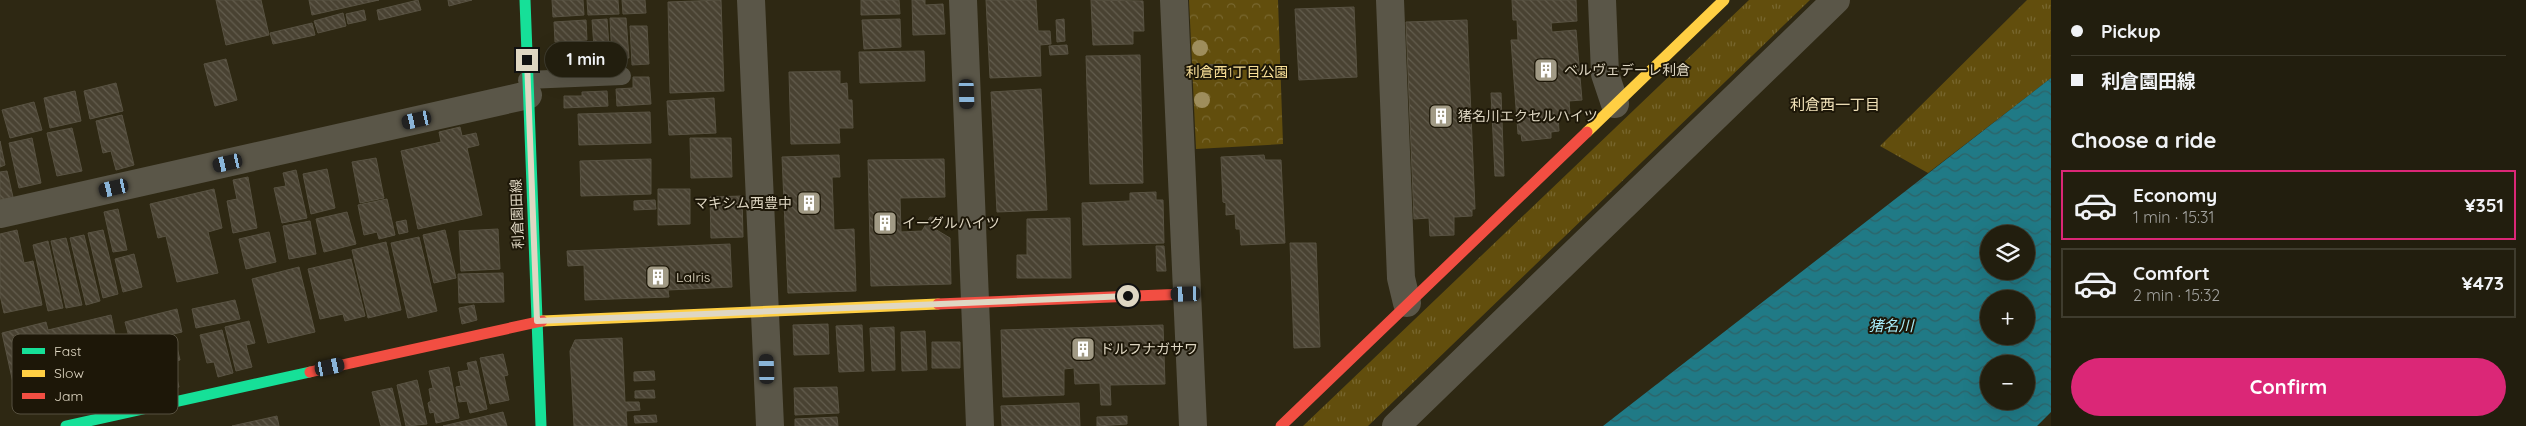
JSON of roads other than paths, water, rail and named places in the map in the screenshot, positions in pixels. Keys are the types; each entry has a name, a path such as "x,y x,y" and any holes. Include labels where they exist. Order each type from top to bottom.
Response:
{"street":[{"name":"利倉園田線","path":"525,0 541,426"},
{"path":"751,0 770,426"},
{"path":"963,0 980,426"},
{"path":"1174,0 1193,426"},
{"path":"1390,0 1401,278 1407,303"},
{"path":"1602,0 1605,74 1615,104"},
{"path":"1280,426 1724,0"},
{"path":"1396,426 1836,0"},
{"path":"0,214 528,87"},
{"path":"178,401 537,321 975,301 1186,294"},
{"path":"66,426 120,414"}],"lane":[{"path":"528,87 622,76"}],"water":[{"name":"猪名川","path":"2051,78 2051,412 2037,426 1603,426"}],"place":[{"name":"ベルヴェデーレ利倉","path":"1546,70"},
{"name":"猪名川エクセルハイツ","path":"1441,116"},
{"name":"マキシム西豊中","path":"809,203"},
{"name":"イーグルハイツ","path":"885,223"},
{"name":"LaIris","path":"658,277"},
{"name":"ドルフナガサワ","path":"1083,349"}],"district":[{"name":"利倉西一丁目","path":"1835,105"}],"park label":[{"name":"利倉西1丁目公園","path":"1237,72"}]}
